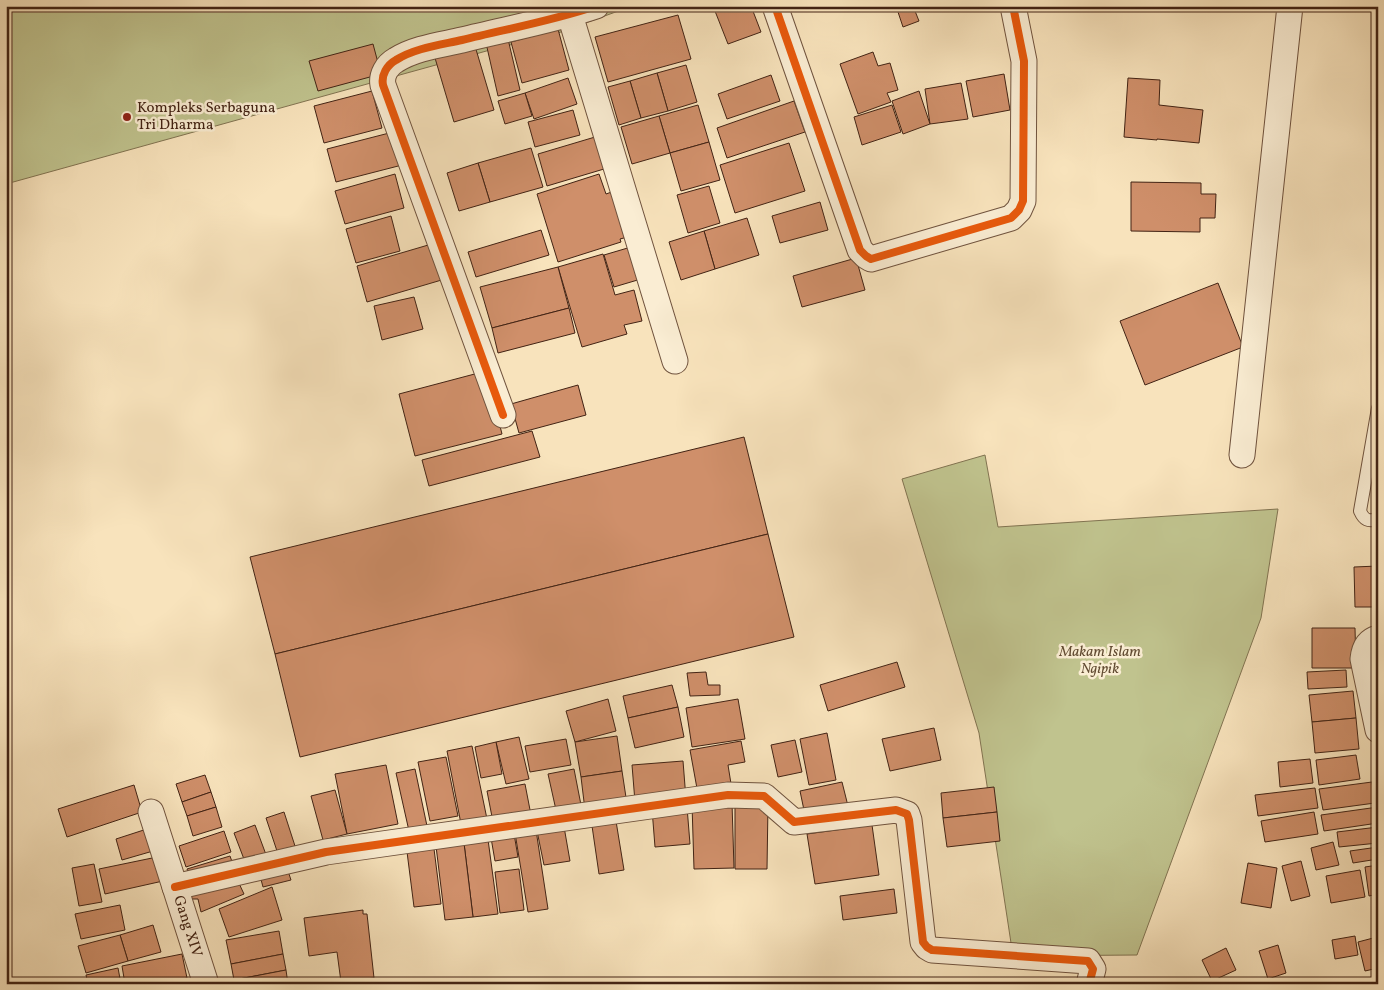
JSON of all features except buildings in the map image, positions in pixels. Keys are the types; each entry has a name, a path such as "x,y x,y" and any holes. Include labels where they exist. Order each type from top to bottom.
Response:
{"street":[{"path":"503,415 382,85 382,79 385,69 395,60 424,49 570,15 596,6"},
{"path":"775,6 860,250 871,259 1011,218 1019,210 1023,201 1024,61 1013,6"},
{"path":"1242,455 1290,6"},
{"path":"570,15 675,360"},
{"path":"1371,644 1363,659 1378,730"},
{"path":"175,887 326,852 728,795 764,796 794,822 896,810 907,814 909,820 923,942 926,946 932,950 1088,961 1093,969 1089,984"},
{"name":"Gang XIV","path":"151,812 206,984"}],"lane":[{"path":"1378,408 1360,511 1366,520 1373,521 1378,519"}],"green space":[{"name":"Kompleks Serbaguna Tri Dharma","path":"6,6 632,6 558,33 490,50 6,184"},
{"name":"Makam Islam Ngipik","path":"985,455 998,527 1278,509 1261,618 1137,955 1013,956 979,733 902,479"}],"cycle path":[{"path":"503,415 383,85 383,78 387,67 393,62 419,50 546,20 596,6"},
{"path":"775,6 860,250 871,259 1011,218 1019,210 1023,201 1024,61 1013,6"},
{"path":"175,887 326,852 728,795 764,796 794,822 896,810 907,814 909,820 923,942 927,947 932,950 1088,961 1093,969 1089,984"}],"place":[{"name":"Kompleks Serbaguna Tri Dharma","path":"127,117"}]}
